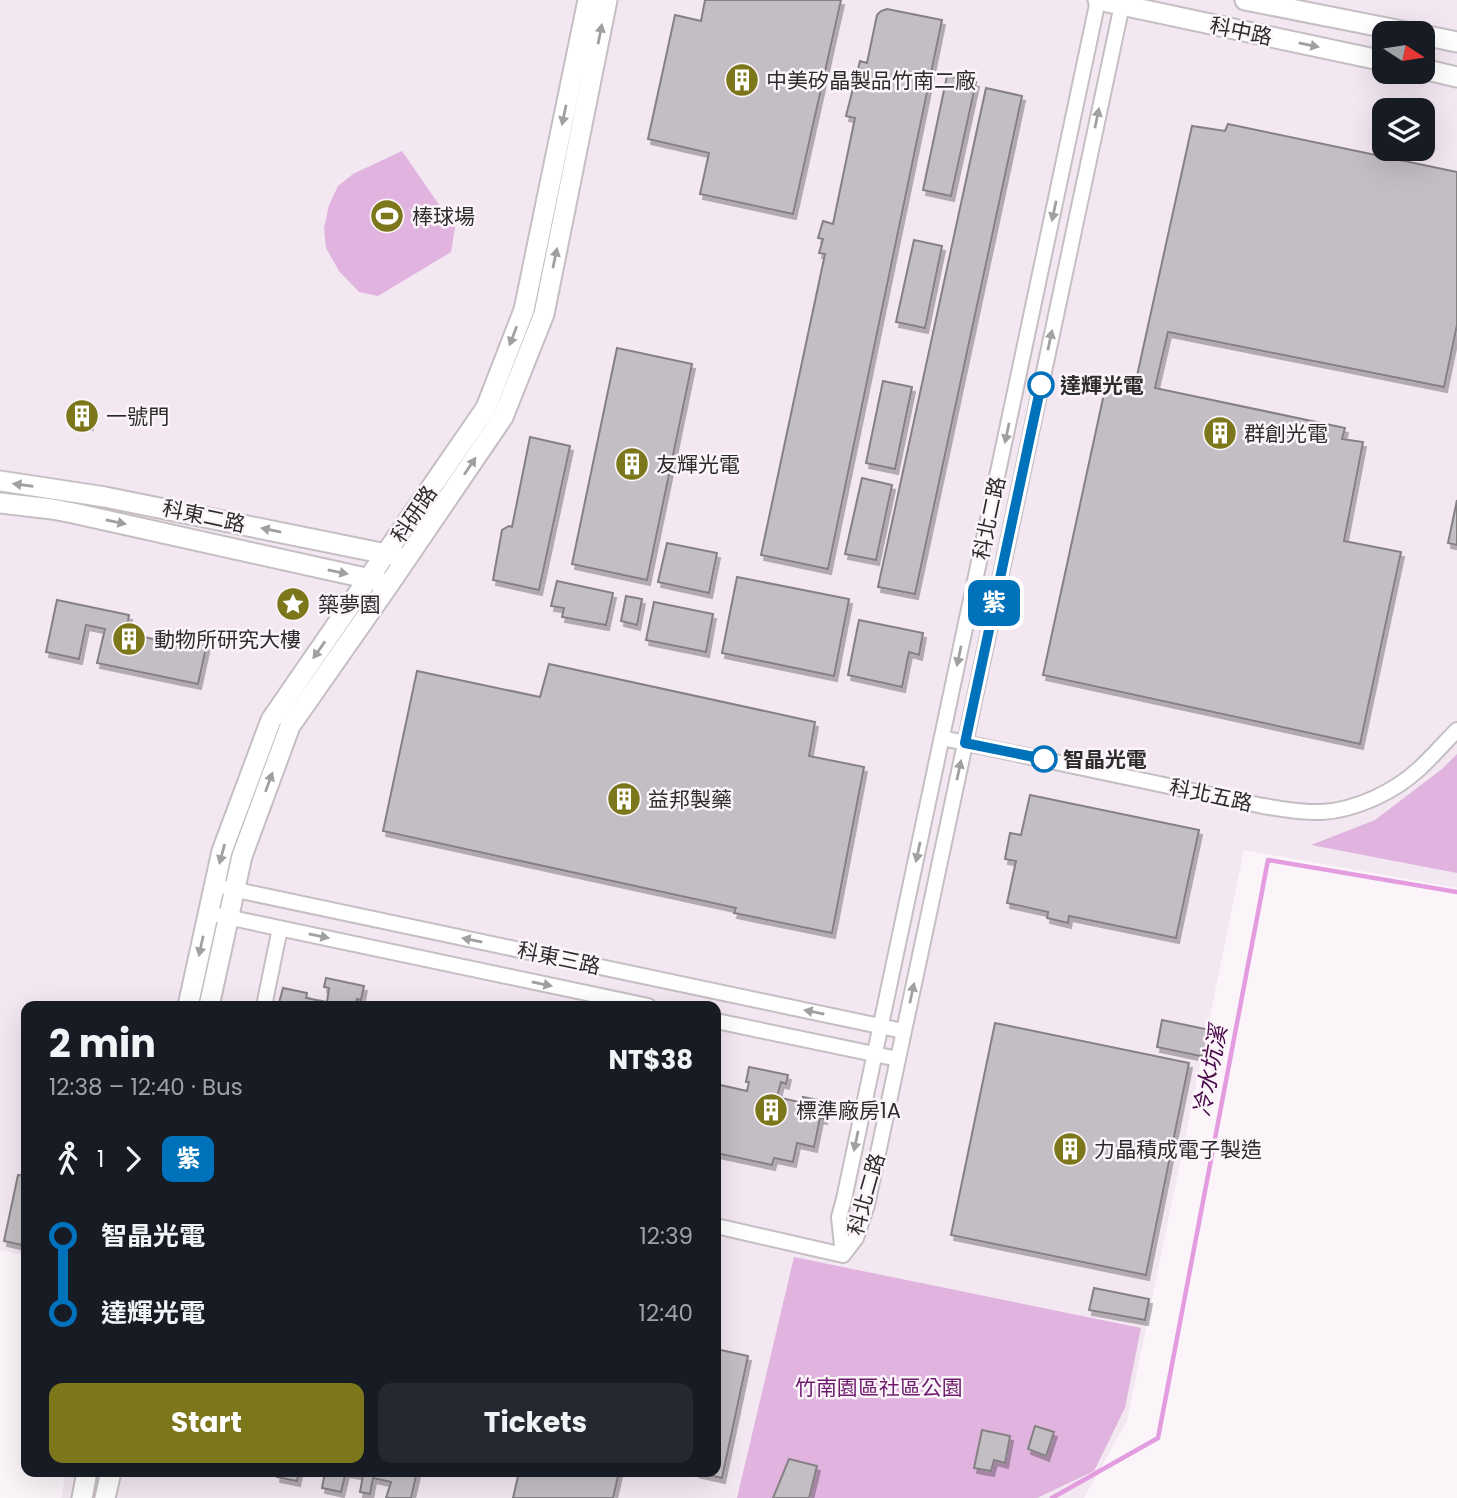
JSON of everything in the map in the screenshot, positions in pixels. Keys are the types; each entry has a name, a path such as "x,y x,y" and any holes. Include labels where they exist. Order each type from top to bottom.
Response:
{"street":[{"name":"科研路","path":"189,1001 222,851 271,720 486,408 524,310 588,0"},
{"name":"科研路","path":"210,1001 242,856 290,726 503,417 544,314 607,0"},
{"name":"科中路","path":"1098,0 1372,58"},
{"name":"科北二路","path":"843,1255 839,1217 1098,0"},
{"name":"科中路","path":"1245,0 1372,25"},
{"name":"科北二路","path":"843,1255 856,1238 862,1222 1122,3"},
{"path":"1435,37 1457,42"},
{"path":"1435,72 1457,77"},
{"name":"科東二路","path":"0,481 181,511 408,558"},
{"path":"74,513 78,492"},
{"name":"科東二路","path":"0,503 74,513 390,583"},
{"path":"176,536 181,511"},
{"name":"科北五路","path":"942,738 1263,806 1323,812 1356,806 1397,785 1418,770 1457,730"},
{"name":"科東三路","path":"214,885 904,1031"},
{"name":"科東三路","path":"208,913 624,1001"},
{"path":"265,1001 280,928"},
{"path":"721,1022 898,1059"},
{"path":"721,1227 843,1255"},
{"path":"82,1498 86,1477"},
{"path":"105,1498 110,1477"}],"shaded area":[{"path":"0,0 1457,0 1457,888 1244,850 1127,1421 1084,1498 61,1498 65,1477 721,1477 721,1001 21,1001 21,1255 0,1250"}],"green space":[{"name":"棒球場","path":"402,151 455,228 451,252 378,296 359,292 339,271 326,248 324,228 329,205 338,186 353,174"},
{"path":"1457,754 1457,873 1311,845 1375,820 1442,769"},
{"name":"竹南園區社區公園","path":"794,1257 1141,1328 1125,1408 1094,1471 1037,1498 737,1498"}],"building":[{"name":"中美矽晶製品竹南二廠","path":"705,0 841,0 793,214 700,194 709,153 648,139 675,15 701,21"},
{"path":"887,9 942,20 828,569 761,555 825,254 819,253 823,239 818,238 823,221 833,224 855,118 846,116 860,61 867,63 877,15"},
{"path":"947,76 976,82 951,196 923,190"},
{"path":"986,88 1022,96 915,594 878,587"},
{"name":"群創光電","path":"1228,124 1372,154 1372,161 1405,161 1457,172 1457,325 1444,387 1168,332 1155,388 1345,428 1342,439 1363,442 1344,541 1401,552 1360,744 1043,675 1107,380 1135,385 1192,126 1225,131"},
{"path":"914,240 942,246 925,328 896,322"},
{"name":"友輝光電","path":"617,348 692,364 647,580 572,564"},
{"path":"883,381 912,387 895,469 866,463"},
{"name":"一號門","path":"74,408 92,410 90,425 72,422"},
{"path":"530,437 570,446 539,590 493,580 502,530 512,527"},
{"path":"862,478 892,485 876,560 845,554"},
{"path":"1457,500 1457,545 1448,543"},
{"path":"667,543 717,553 709,593 658,582"},
{"path":"737,577 849,599 834,676 722,653"},
{"path":"557,581 613,593 606,625 562,617 564,608 551,606"},
{"path":"626,596 642,599 637,625 621,621"},
{"name":"動物所研究大樓","path":"57,600 129,615 126,633 171,643 172,636 207,643 198,684 97,663 105,629 86,625 79,659 46,652"},
{"path":"654,602 713,614 706,652 646,640"},
{"path":"859,620 923,633 919,655 909,652 902,687 848,675"},
{"name":"益邦製藥","path":"549,664 815,722 809,756 864,767 832,933 734,913 736,908 383,831 417,671 540,697"},
{"name":"智晶光電","path":"1030,795 1199,830 1176,938 1069,916 1068,923 1047,918 1048,912 1007,903 1016,861 1005,859 1010,833 1021,835"},
{"path":"326,978 364,986 361,1000 357,1001 327,1001 329,988 324,987"},
{"path":"283,988 307,993 306,998 322,1001 280,1001"},
{"path":"1162,1020 1210,1030 1205,1057 1157,1047"},
{"name":"力晶積成電子製造","path":"995,1023 1189,1063 1146,1275 951,1235"},
{"name":"標準廠房1A","path":"749,1067 788,1075 786,1084 781,1082 777,1097 803,1103 803,1097 828,1102 824,1119 820,1118 814,1147 797,1143 793,1162 774,1158 772,1165 721,1154 721,1085 747,1091 749,1082 746,1082"},
{"path":"18,1175 21,1175 21,1245 4,1241"},
{"path":"1094,1288 1149,1299 1145,1320 1089,1310"},
{"path":"721,1350 748,1356 722,1478 718,1477 721,1477"},
{"path":"1035,1426 1054,1432 1046,1456 1028,1449"},
{"path":"982,1430 1010,1436 1005,1463 994,1460 991,1471 974,1468"},
{"path":"789,1459 817,1466 809,1498 773,1498"},
{"path":"277,1477 298,1477 297,1481"},
{"path":"324,1477 345,1477 341,1492 322,1488"},
{"path":"363,1477 416,1477 411,1498 386,1498 391,1482 373,1478 370,1494 360,1492"},
{"path":"518,1477 618,1477 613,1498 513,1498"}],"waterway":[{"name":"冷水坑溪","path":"1052,1498 1158,1438 1268,860 1457,892"}],"bus line":[{"name":"紫","path":"1041,385 965,743 1044,759"}],"place":[{"name":"中美矽晶製品竹南二廠","path":"742,80"},
{"name":"棒球場","path":"387,216"},
{"name":"達輝光電","path":"1041,385"},
{"name":"一號門","path":"82,416"},
{"name":"群創光電","path":"1220,433"},
{"name":"友輝光電","path":"632,464"},
{"name":"築夢園","path":"293,604"},
{"name":"動物所研究大樓","path":"129,639"},
{"name":"智晶光電","path":"1044,759"},
{"name":"益邦製藥","path":"624,799"},
{"name":"標準廠房1A","path":"771,1110"},
{"name":"力晶積成電子製造","path":"1070,1149"}]}
